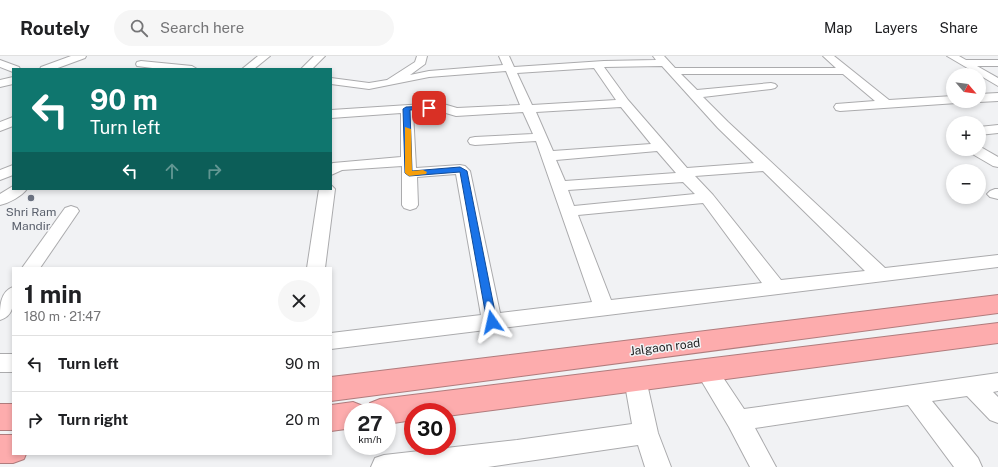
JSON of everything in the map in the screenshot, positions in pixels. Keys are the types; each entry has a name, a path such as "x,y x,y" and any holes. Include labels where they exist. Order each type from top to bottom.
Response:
{"highway":[{"name":"Jalgaon road","path":"332,389 998,304"},
{"path":"396,410 998,333"},
{"path":"0,417 12,417"},
{"path":"332,418 344,417"}],"street":[{"path":"0,58 6,56"},
{"path":"61,56 76,58"},
{"path":"132,68 159,56"},
{"path":"248,68 264,56"},
{"path":"307,68 320,56"},
{"path":"390,83 420,64 422,56"},
{"path":"828,56 886,104"},
{"path":"940,56 960,68"},
{"path":"952,56 998,83"},
{"path":"48,68 76,58"},
{"path":"332,81 369,86 460,68 629,60 782,70 845,71"},
{"path":"773,61 782,70"},
{"path":"800,61 811,71"},
{"path":"600,62 624,103 660,147 707,198 776,287"},
{"path":"0,63 12,68"},
{"path":"664,63 723,125 880,274"},
{"path":"964,63 998,63"},
{"path":"141,64 182,68"},
{"path":"508,65 541,137 604,308"},
{"path":"0,84 12,80"},
{"path":"986,84 998,91"},
{"path":"694,94 771,86"},
{"path":"986,98 998,97"},
{"path":"840,107 946,100"},
{"path":"332,114 440,107 456,112 624,103"},
{"path":"406,109 410,205"},
{"path":"0,127 12,121"},
{"path":"986,130 998,129"},
{"path":"0,132 12,135"},
{"path":"475,141 541,137"},
{"path":"548,156 660,147"},
{"path":"986,156 998,163"},
{"path":"332,170 338,166 460,169 463,171 492,322"},
{"path":"559,186 766,166"},
{"path":"0,200 17,190"},
{"path":"316,267 328,190"},
{"path":"568,211 707,198"},
{"path":"32,267 71,211"},
{"path":"332,341 998,260"},
{"path":"0,313 12,295"},
{"path":"0,363 12,363"},
{"path":"706,370 738,420 763,467"},
{"path":"634,379 646,433 658,467"},
{"path":"738,420 998,382"},
{"path":"972,386 998,414"},
{"path":"913,394 969,467"},
{"path":"384,467 474,462 646,433"}],"slow traffic":[{"path":"407,129 409,173 423,172"}],"place":[{"name":"Shri Ram Mandir","path":"31,198"}],"route":[{"path":"429,108 406,109 409,173 460,169 463,171 492,322"}]}
